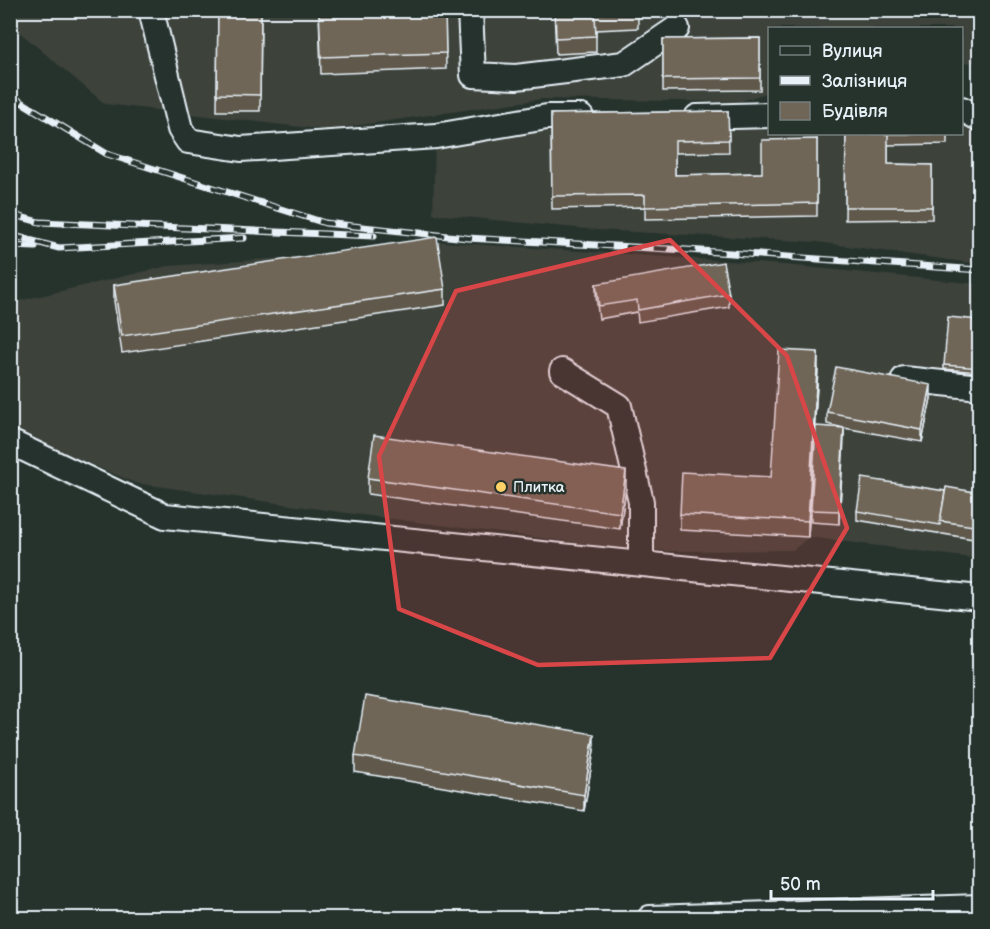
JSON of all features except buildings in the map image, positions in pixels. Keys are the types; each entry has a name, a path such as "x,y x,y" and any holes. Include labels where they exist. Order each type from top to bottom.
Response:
{"lane":[{"path":"151,10 180,129 188,141 241,149 436,136 547,117 605,117"},
{"path":"470,10 473,75 516,77 624,64 677,28"},
{"path":"963,110 980,119"},
{"path":"674,117 768,116"},
{"path":"562,371 619,406 641,502 641,562"},
{"path":"904,380 980,387"},
{"path":"10,442 165,516 641,562 980,598"},
{"path":"650,918 980,907"}],"highlighted area":[{"path":"670,240 787,356 847,528 770,658 538,665 399,609 379,456 456,291"}],"shaded area":[{"path":"10,11 979,11 979,62 963,63 963,27 768,27 768,92 739,102 542,99 326,130 105,104 11,25"},
{"path":"963,115 979,129 979,264 817,242 597,230 433,214 435,142 551,127 768,124 768,135 963,135"},
{"path":"430,241 785,265 979,284 979,559 809,537 793,550 668,551 611,547 347,513 135,483 11,430 10,303 168,266 386,251 389,244"}],"railway":[{"path":"10,95 107,154 325,223 467,238 980,270"},
{"path":"10,214 39,222 374,236"},
{"path":"10,235 59,248 244,238"},
{"path":"10,246 35,247"}],"place":[{"name":"Плитка","path":"501,487"}]}
